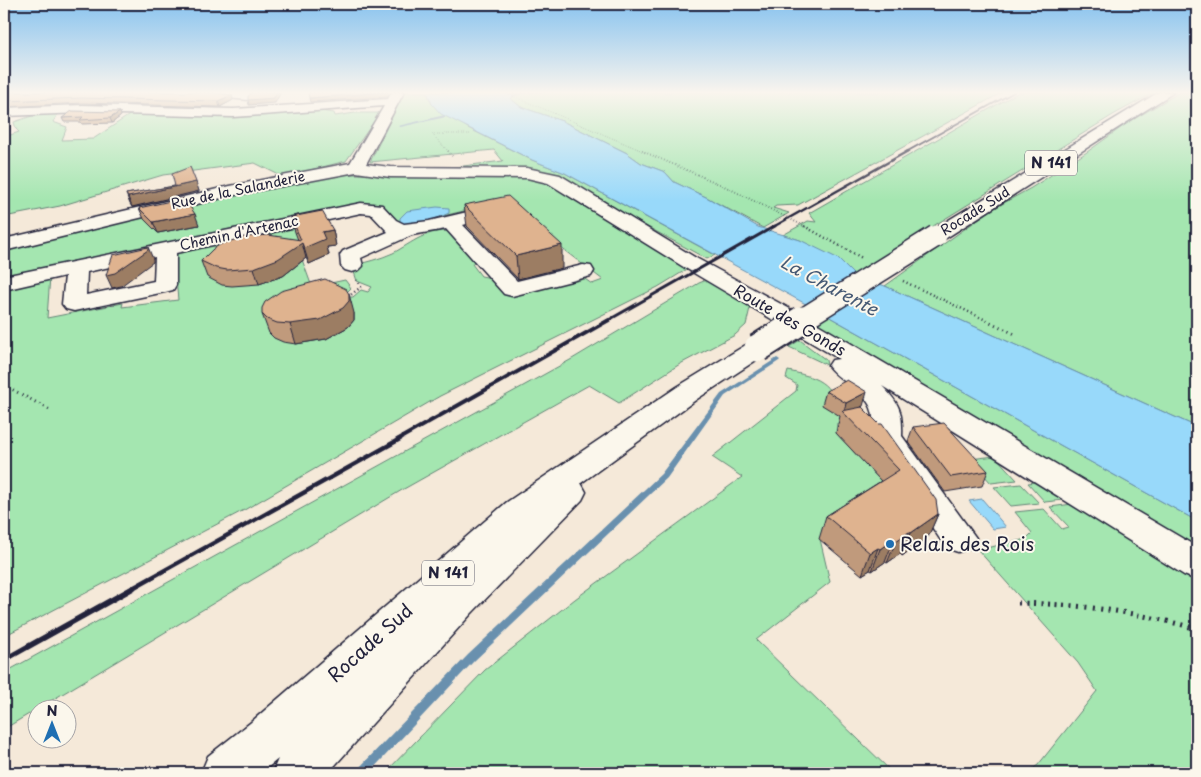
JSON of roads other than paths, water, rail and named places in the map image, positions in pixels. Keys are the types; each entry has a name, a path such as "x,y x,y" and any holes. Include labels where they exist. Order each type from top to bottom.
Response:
{"main road":[{"path":"356,167 378,128"},
{"name":"Rocade Sud","path":"225,773 266,739 451,570 519,511 687,393 1109,128"},
{"name":"Rue de la Salanderie","path":"4,245 220,193 356,167"},
{"name":"Route des Gonds","path":"356,167 390,172 517,173 554,179 740,291 807,328 1197,564"},
{"name":"Chemin d'Artenac","path":"4,283 361,208 376,210 384,216 389,225 397,229 406,230"},
{"path":"352,266 350,255 381,243 406,230 432,228 449,221 497,210"},
{"path":"449,221 512,289 583,271"},
{"path":"77,267 74,304 165,285 166,248"},
{"path":"740,291 864,383 881,401 888,416 887,437 958,538"},
{"name":"Rocade Sud","path":"296,773 443,616 511,548 600,464 687,393"}],"water":[{"name":"La Charente","path":"469,128 577,128 627,153 641,163 665,172 674,182 708,198 758,227 800,240 837,258 853,274 885,286 1197,427 1197,521 826,315 565,173 532,160"},
{"path":"437,207 449,208 449,213 425,222 413,224 400,223 400,218 407,211"},
{"path":"982,499 1006,527 993,529 969,501"}],"waterway":[{"path":"362,773 471,658 664,476 723,395 777,360"}],"railway":[{"path":"906,152 949,128"},
{"path":"773,227 908,151"},
{"path":"607,321 775,226"},
{"path":"397,440 609,320"},
{"path":"131,589 400,439"},
{"path":"4,660 133,588"}],"place":[{"name":"Relais des Rois","path":"890,544"}]}
